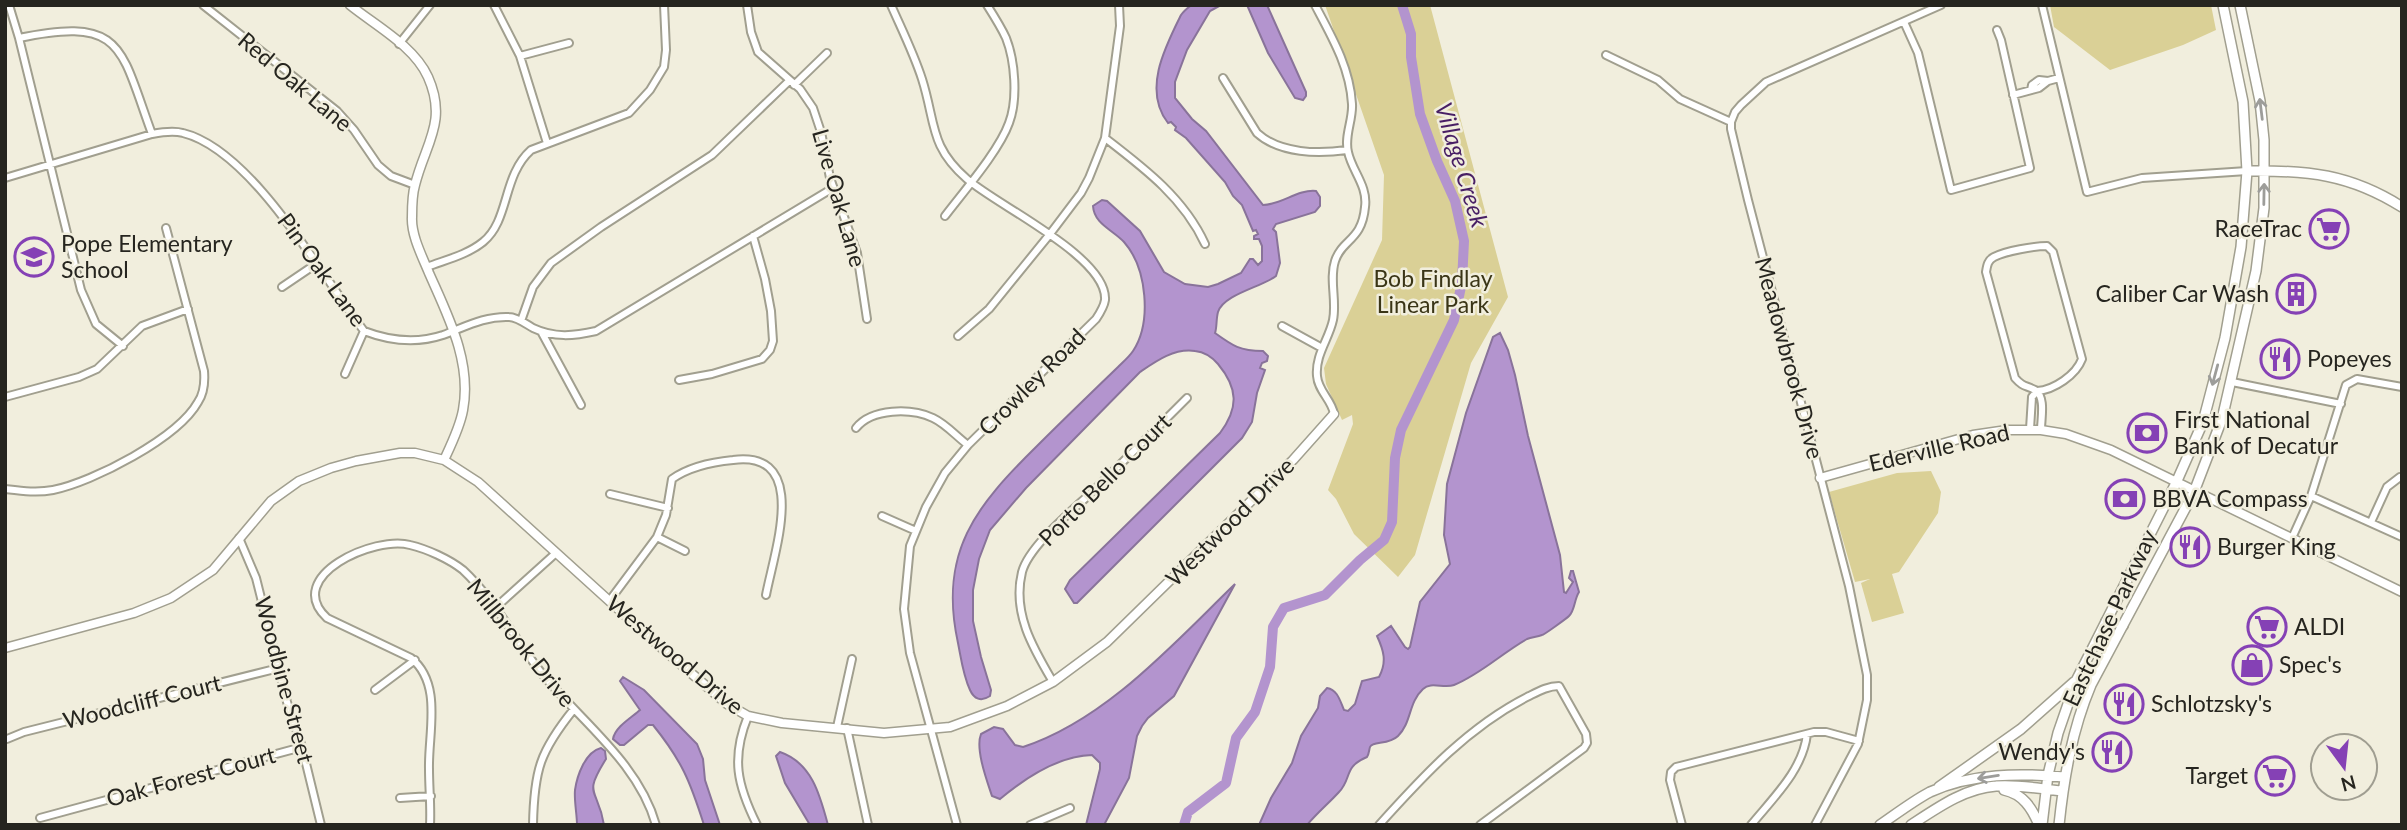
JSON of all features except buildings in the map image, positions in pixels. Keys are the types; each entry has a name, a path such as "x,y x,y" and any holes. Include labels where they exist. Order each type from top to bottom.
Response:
{"main road":[{"name":"Eastchase Parkway","path":"2041,825 2048,775 2058,733 2076,681 2176,483 2203,422 2227,329 2240,250 2247,171 2244,111 2223,5"},
{"name":"Eastchase Parkway","path":"2059,825 2064,777 2080,711 2091,685 2194,492 2222,419 2232,382 2256,271 2264,208 2265,171 2260,101 2241,10"},
{"path":"2226,20 2241,10"},
{"path":"2247,171 2309,173 2345,179 2377,191 2402,207"},
{"path":"2227,329 2242,333"},
{"path":"1880,825 1978,762 2076,681"},
{"path":"1931,792 1991,776 2064,777"},
{"path":"1989,787 2014,792 2029,806 2041,825"},
{"path":"1911,825 1962,795 1989,787 2031,787 2062,791"}],"street":[{"path":"9,5 81,290 96,324 123,346"},
{"name":"Red Oak Lane","path":"204,5 337,111 378,164 391,176 415,185"},
{"path":"350,5 412,54 425,72 434,98 436,113 430,146 415,185 411,220 427,267 454,330 463,363 463,412 444,460"},
{"path":"399,44 430,5"},
{"path":"494,5 520,56 547,143"},
{"path":"427,267 469,251 483,242 498,222 513,172 531,150 629,113 650,90 664,67 664,5"},
{"name":"Live Oak Lane","path":"747,5 751,32 758,52 800,89 813,108 833,188 857,253 867,319"},
{"name":"Crowley Road","path":"891,5 920,73 935,137 943,154 970,182 1050,234 1096,275 1105,299 1102,311 1073,344 968,445 944,473 910,546 904,609 915,677 957,825"},
{"path":"945,216 1002,138 1010,122 1013,102 1012,67 1006,39 987,5"},
{"path":"958,336 989,309 1081,193 1105,138 1120,26 1118,5"},
{"path":"1315,5 1337,45 1350,86 1352,107 1348,150 1364,190 1366,208 1358,234 1339,253 1334,263 1333,322 1317,364 1321,390 1333,407 1334,414"},
{"path":"1606,55 1657,80 1680,99 1731,122 1735,112 1766,82 1941,5"},
{"path":"2042,5 2087,192 2142,178 2247,171"},
{"path":"1904,22 1918,53 1951,190 2030,168 1997,30"},
{"path":"19,38 66,30 98,34 113,42 129,71 152,134"},
{"path":"520,56 569,43"},
{"path":"521,321 533,287 551,262 712,155 827,53"},
{"path":"1223,78 1262,138 1292,149 1348,150"},
{"path":"2013,95 2039,88 2048,81 2059,78"},
{"name":"Meadowbrook Drive","path":"1731,122 1746,195 1849,586 1867,675 1867,700 1859,741 1815,825"},
{"name":"Pin Oak Lane","path":"5,178 152,134 170,131 184,133 221,153 272,201 364,331 381,337 411,341 440,336 474,321 512,316 550,335 563,336 596,331 833,188"},
{"path":"1105,138 1144,167 1183,206 1205,244"},
{"path":"5,489 38,492 83,480 135,456 187,418 199,400 205,382 204,372 166,228"},
{"path":"678,380 712,374 762,359 770,350 773,341 771,311 753,236"},
{"path":"2031,429 2032,397 2037,391 2047,390 2074,372 2082,359 2053,252 2047,246 1993,257 1987,264 1986,272 2011,368 2023,386 2037,391 2042,398 2041,430"},
{"path":"282,287 316,264"},
{"path":"5,397 79,377 97,369 142,326 188,309"},
{"path":"1282,326 1322,348"},
{"path":"345,374 364,331"},
{"path":"541,331 581,405"},
{"path":"2292,538 2311,496 2346,385 2357,379 2402,387"},
{"path":"2232,382 2341,404"},
{"name":"Porto Bello Court","path":"1053,682 1028,639 1021,615 1023,567 1045,537 1187,398"},
{"path":"856,428 867,419 885,413 910,412 936,420 968,445"},
{"name":"Westwood Drive","path":"5,648 134,613 171,598 213,570 271,501 299,481 331,468 400,453 415,453 444,460 478,482 727,704 748,716 782,723 884,733 950,727 983,717 1053,682 1107,642 1293,460 1334,414"},
{"path":"2031,414 2041,415"},
{"name":"Ederville Road","path":"1820,478 1973,435 2031,429 2066,434 2111,450 2402,592"},
{"path":"610,600 657,537 668,508 672,479 691,468 748,458 765,463 779,481 782,508 766,595"},
{"path":"2371,522 2387,487 2400,477"},
{"path":"610,494 668,508"},
{"path":"2311,496 2402,537"},
{"path":"882,516 916,531"},
{"path":"657,537 685,551"},
{"name":"Woodbine Street","path":"239,538 256,578 321,825"},
{"name":"Millbrook Drive","path":"415,660 327,618 318,606 315,587 319,579 340,563 368,548 389,542 399,542 430,552 457,566 495,608 544,677 621,761 640,789 656,825"},
{"path":"495,608 556,554"},
{"path":"2105,621 2124,626"},
{"path":"837,727 852,659"},
{"path":"375,690 415,660 427,679 430,691 430,825"},
{"name":"Woodcliff Court","path":"7,739 24,732 279,668"},
{"path":"1380,825 1425,774 1481,725 1512,705 1549,687 1559,686 1586,734 1587,743 1584,748 1480,825"},
{"path":"533,825 535,785 541,760 553,735 574,709"},
{"path":"748,716 737,763 739,782 757,825"},
{"path":"847,728 868,825"},
{"path":"1682,825 1670,780 1671,772 1676,767 1807,734 1826,732 1859,741"},
{"path":"1752,825 1796,767 1804,751 1807,734"},
{"name":"Oak Forest Court","path":"40,818 302,747"},
{"path":"400,798 431,796"},
{"path":"1030,825 1070,808"}],"green space":[{"name":"Bob Findlay Linear Park","path":"1325,5 1430,5 1508,297 1471,363 1415,555 1398,577 1354,534 1336,499 1328,490 1353,424 1352,415 1342,420 1326,384 1324,368 1382,240 1384,175"},
{"path":"2050,5 2211,5 2216,30 2183,45 2110,70 2054,27"},
{"path":"1931,471 1941,492 1938,513 1899,572 1892,574 1904,613 1872,622 1861,583 1870,579 1855,582 1829,492 1897,473"}],"shaded area":[{"path":"1191,5 1221,5 1210,11 1187,50 1175,82 1175,98 1206,131 1263,205 1276,203 1303,192 1316,191 1320,197 1320,206 1315,212 1276,224 1273,229 1276,232 1280,263 1276,276 1228,300 1218,312 1215,333 1237,347 1263,351 1268,356 1260,368 1265,370 1257,393 1252,422 1242,438 1077,603 1074,603 1065,589 1070,580 1220,433 1226,424 1231,415 1234,398 1225,373 1213,359 1199,352 1180,351 1140,372 1026,488 990,530 979,559 973,590 973,621 991,690 990,696 978,699 972,693 966,678 953,611 953,582 958,556 967,533 996,489 1015,468 1130,355 1143,325 1144,295 1138,266 1124,242 1097,218 1093,206 1102,200 1107,201 1140,231 1164,272 1185,284 1208,287 1241,273 1250,259 1258,265 1262,261 1262,246 1259,239 1254,239 1258,234 1256,230 1253,231 1242,205 1186,138 1175,130 1176,127 1171,122 1168,123 1157,97 1163,56 1181,15"},
{"path":"1247,5 1267,5 1306,92 1303,100 1295,98 1268,53"},
{"path":"1500,333 1515,375 1528,436 1560,555 1564,592 1566,593 1573,582 1569,578 1573,571 1579,592 1572,611 1547,632 1527,639 1464,680 1450,686 1430,686 1423,689 1398,736 1390,741 1371,745 1367,757 1351,769 1343,787 1307,825 1259,825 1292,763 1301,736 1318,708 1320,696 1327,688 1331,689 1338,696 1344,710 1348,711 1355,704 1362,681 1379,677 1384,656 1377,636 1391,626 1405,647 1410,647 1420,602 1450,564 1444,535 1447,484 1466,413 1493,337"},
{"path":"1235,584 1174,696 1142,726 1137,736 1129,778 1104,825 1086,825 1100,769 1100,763 1092,755 1079,756 1055,764 1020,783 1000,799 992,796 979,748 981,734 994,727 1003,729 1015,745 1023,747 1053,735 1083,718 1137,678"},
{"path":"623,677 644,690 697,744 703,759 705,780 720,825 704,825 684,772 653,725 648,725 624,745 613,739 620,727 640,710 620,681"},
{"path":"601,748 605,751 606,759 593,787 604,825 577,825 575,790 578,778 586,759"},
{"path":"780,752 800,764 813,781 828,825 810,825 785,783 776,756"}],"waterway":[{"name":"Village Creek","path":"1184,825 1188,812 1226,783 1236,738 1255,712 1270,667 1273,627 1284,608 1325,595 1384,540 1392,522 1395,458 1401,430 1454,320 1462,282 1464,241 1455,201 1420,114 1411,57 1411,34 1402,5"}],"place":[{"name":"RaceTrac","path":"2329,229"},
{"name":"Pope Elementary School","path":"34,257"},
{"name":"Caliber Car Wash","path":"2296,294"},
{"name":"Popeyes","path":"2280,359"},
{"name":"First National Bank of Decatur","path":"2147,433"},
{"name":"BBVA Compass","path":"2125,499"},
{"name":"Burger King","path":"2190,547"},
{"name":"ALDI","path":"2267,627"},
{"name":"Spec's","path":"2252,665"},
{"name":"Schlotzsky's","path":"2124,704"},
{"name":"Wendy's","path":"2112,752"},
{"name":"Target","path":"2275,776"}]}
